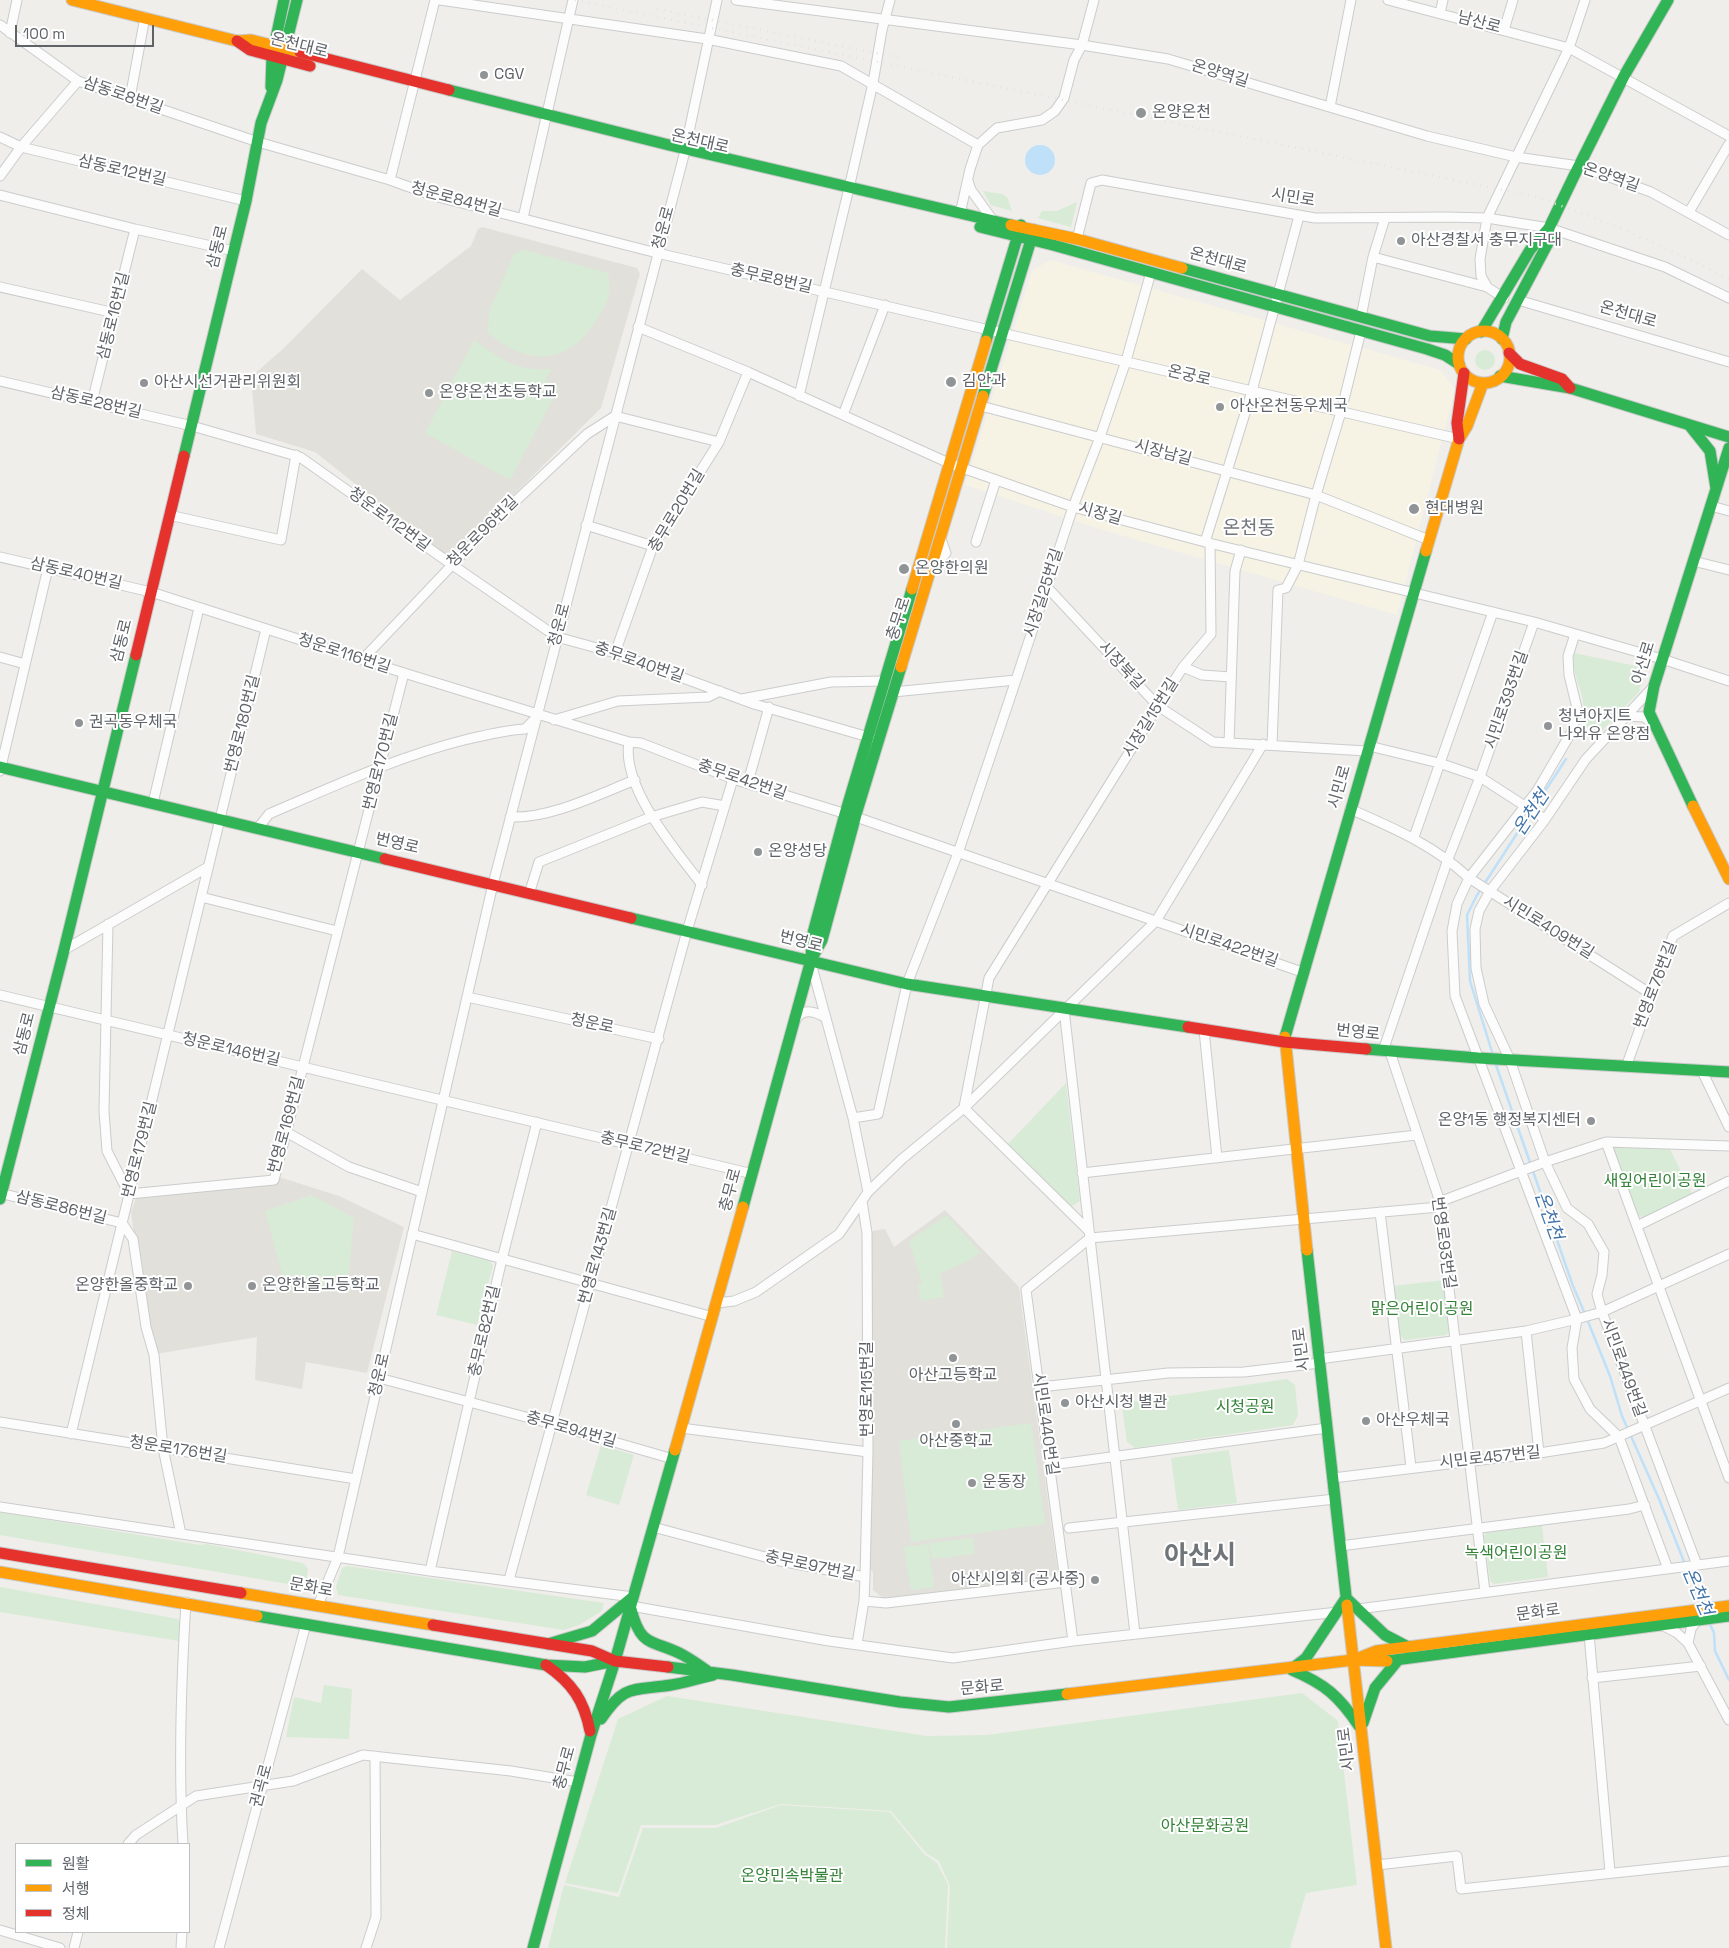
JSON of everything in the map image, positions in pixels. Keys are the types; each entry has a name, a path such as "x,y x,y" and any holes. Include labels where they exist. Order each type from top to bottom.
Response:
{"main road":[{"name":"온천대로","path":"72,0 237,41 250,50 278,53 684,152 1019,230 1151,272 1427,349 1445,356 1461,369"},
{"path":"278,53 284,0"},
{"path":"278,53 298,0"},
{"path":"1570,388 1562,379 1520,364 1509,353 1502,339 1502,330 1548,243 1550,228 1624,76 1668,0"},
{"name":"삼동로","path":"0,1195 64,950 192,426 246,201 258,142 272,90 270,79 278,53"},
{"name":"온천대로","path":"849,191 960,214 994,225"},
{"path":"1481,332 1504,298 1537,238 1550,228"},
{"name":"충무로","path":"533,1948 591,1735 632,1601 713,1318 811,960 822,940 851,816 873,739 885,681 991,330 1019,230"},
{"name":"온천대로","path":"1033,234 1077,239 1430,336 1466,339"},
{"name":"충무로","path":"873,739 893,692 933,566 1033,234"},
{"path":"1502,339 1492,333 1481,332 1466,339 1459,348 1461,369 1475,381 1491,382 1500,376 1508,366 1509,353"},
{"name":"시민로","path":"1459,439 1455,428 1465,384 1461,369"},
{"path":"1500,376 1514,376 1555,388 1570,388 1729,437"},
{"name":"시민로","path":"1386,1948 1284,1042 1302,972 1459,439 1465,431 1476,395 1483,383"},
{"path":"1689,426 1710,451 1716,488"},
{"name":"아산로","path":"1729,448 1662,659 1649,712 1653,724 1729,879"},
{"name":"번영로","path":"0,768 907,984 1284,1042 1386,1052 1729,1072"},
{"name":"문화로","path":"0,1553 592,1651 614,1661 732,1675 900,1702 949,1707 1011,1702 1119,1687 1291,1669 1353,1660 1378,1662 1398,1660 1690,1620"},
{"name":"문화로","path":"0,1572 186,1602 546,1665 586,1668 614,1661"},
{"path":"1291,1669 1306,1658 1346,1598 1385,1635 1408,1647"},
{"path":"548,1644 592,1631 632,1601"},
{"path":"632,1601 634,1623 640,1636 653,1645 681,1654 713,1674"},
{"path":"1690,1620 1715,1613 1729,1606"},
{"path":"1715,1613 1729,1616"},
{"name":"문화로","path":"1353,1660 1376,1651 1408,1647 1690,1620"},
{"path":"1361,1730 1370,1698 1380,1677 1398,1660"},
{"path":"546,1665 564,1676 574,1687 587,1712 591,1735"},
{"path":"1291,1669 1324,1683 1341,1698 1361,1730"},
{"path":"591,1735 612,1702 622,1693 642,1686 665,1686 713,1674"}],"street":[{"path":"10,32 17,0"},
{"path":"390,180 435,0"},
{"path":"440,0 707,39 841,66 978,145"},
{"path":"523,218 573,0"},
{"name":"청운로","path":"318,1605 338,1557 493,884 684,152 717,0"},
{"name":"온양역길","path":"736,0 885,21 1082,45 1168,59 1427,136 1516,157 1579,166 1651,192 1729,235"},
{"path":"799,396 849,191 890,0"},
{"path":"960,214 978,145 997,128 1042,120 1055,111 1064,98 1074,60 1082,45 1094,0"},
{"path":"1330,107 1351,0"},
{"name":"남산로","path":"1388,0 1569,48 1624,76 1729,136"},
{"path":"1440,13 1444,0"},
{"path":"1504,30 1513,0"},
{"path":"1487,287 1481,276 1480,259 1487,218 1569,48 1585,0"},
{"path":"130,98 145,17"},
{"name":"삼동로8번길","path":"0,25 78,81 258,142"},
{"path":"0,176 21,147 78,81"},
{"name":"삼동로12번길","path":"0,138 21,147 246,201"},
{"name":"청운로84번길","path":"258,142 390,180 434,196 657,253"},
{"path":"1689,212 1729,144"},
{"name":"시민로","path":"1077,239 1091,183 1102,180 1315,218 1487,218 1550,228"},
{"path":"968,181 971,190 994,225"},
{"path":"0,195 135,229 234,251"},
{"path":"1208,543 1226,470 1252,391 1276,307 1299,216"},
{"path":"1361,318 1373,257 1384,218"},
{"path":"1550,228 1665,267 1716,290 1729,298"},
{"name":"삼동로16번길","path":"92,402 135,229"},
{"name":"충무로8번길","path":"657,253 1004,333"},
{"path":"1373,257 1487,287 1504,298"},
{"path":"1073,507 1126,361 1151,272"},
{"path":"0,288 115,313"},
{"name":"온천대로","path":"1518,300 1729,362"},
{"path":"843,415 885,305"},
{"path":"638,327 748,372 963,468"},
{"path":"717,1303 734,1301 756,1292 839,1234 868,1192 902,1159 964,1108 1064,1008 1156,921 1267,745 1278,590 1286,588 1298,565 1316,494 1341,412 1361,330"},
{"name":"온궁로","path":"1004,333 1459,439"},
{"name":"충무로20번길","path":"615,654 653,546 719,442 748,372"},
{"name":"삼동로28번길","path":"0,380 192,426"},
{"name":"시장남길","path":"981,406 1316,494 1429,540"},
{"path":"615,416 719,442"},
{"name":"청운로96번길","path":"362,660 451,564 554,464 587,434 615,416"},
{"name":"청운로112번길","path":"192,426 296,455 557,637"},
{"path":"169,516 281,540 296,455"},
{"name":"시장길","path":"963,468 1073,507 1208,543 1414,594"},
{"path":"976,542 996,480"},
{"path":"1711,506 1729,511"},
{"name":"시장길25번길","path":"958,854 1073,507"},
{"path":"586,526 653,546"},
{"name":"시장길15번길","path":"1049,883 1158,706 1183,668 1212,634 1208,543"},
{"path":"1228,743 1235,571 1241,550"},
{"name":"삼동로40번길","path":"0,556 151,592"},
{"path":"1693,561 1729,570"},
{"path":"0,768 48,568"},
{"name":"시장북길","path":"1046,586 1158,706 1213,742 1368,748 1438,763 1480,777 1545,819"},
{"name":"청운로116번길","path":"151,592 537,715"},
{"path":"1414,594 1534,622 1662,659 1729,681"},
{"path":"153,803 199,608"},
{"path":"1414,837 1438,763 1494,612"},
{"name":"시민로393번길","path":"1448,859 1480,777 1534,622"},
{"name":"번영로180번길","path":"220,819 266,629"},
{"path":"1574,634 1568,656 1568,666 1576,698 1576,719 1572,731 1538,791 1524,805 1469,878 1457,904 1452,931 1455,996 1577,1320 1572,1348 1574,1379 1590,1409 1619,1437 1668,1569"},
{"name":"충무로40번길","path":"557,637 615,654 742,700 873,739"},
{"path":"0,657 25,664"},
{"path":"1183,668 1202,675 1231,677"},
{"name":"번영로170번길","path":"358,852 404,674"},
{"path":"893,692 1016,680"},
{"path":"742,700 830,682 885,681"},
{"path":"1602,1312 1597,1294 1602,1275 1604,1252 1588,1224 1566,1208 1545,1162 1510,1060 1484,1004 1476,968 1475,929 1480,911 1490,891 1545,819 1586,759 1654,686"},
{"name":"충무로40번길","path":"554,720 618,701 708,697 720,692"},
{"path":"748,782 769,707"},
{"path":"258,828 269,814 380,766 435,747 509,729 524,729 537,715"},
{"name":"충무로42번길","path":"537,715 629,742 641,743 733,779 748,782 851,816"},
{"path":"1626,716 1644,717 1653,724"},
{"path":"629,742 627,754 651,817 702,884"},
{"path":"687,931 733,779"},
{"path":"510,817 522,817 574,804 636,780"},
{"path":"529,894 539,862 651,817 702,802 725,806"},
{"name":"시민로409번길","path":"1350,809 1414,837 1448,859 1469,878 1651,994"},
{"name":"시민로422번길","path":"851,816 1302,972"},
{"name":"번영로179번길","path":"71,1434 220,819"},
{"name":"번영로169번길","path":"129,1194 274,1180 358,852"},
{"path":"853,1118 878,1114 907,984 958,854"},
{"path":"1386,1052 1448,859"},
{"path":"64,950 208,867"},
{"path":"964,1108 989,978 1049,883"},
{"path":"201,897 338,931"},
{"name":"번영로76번길","path":"1626,1067 1673,936 1729,903"},
{"path":"108,924 104,1111 107,1151 129,1194"},
{"name":"번영로143번길","path":"509,1580 659,1039 687,931"},
{"path":"811,960 853,1118 868,1192"},
{"name":"청운로146번길","path":"0,995 443,1100"},
{"name":"청운로","path":"467,996 659,1039"},
{"path":"1064,1008 1135,1634"},
{"path":"794,1024 799,1014 808,1011 826,1018"},
{"path":"1204,1030 1216,1158"},
{"name":"번영로93번길","path":"1386,1052 1417,1135 1439,1204 1485,1592"},
{"path":"1702,1071 1729,1127"},
{"name":"충무로72번길","path":"443,1100 753,1174"},
{"path":"964,1108 1089,1234 1303,1219 1439,1204 1545,1162 1606,1142 1729,1146"},
{"path":"502,1259 537,1122"},
{"path":"286,1132 349,1167 422,1192"},
{"path":"1082,1173 1417,1135"},
{"path":"1606,1142 1701,1401 1725,1456 1729,1478"},
{"path":"1637,1226 1729,1181"},
{"name":"삼동로86번길","path":"0,1195 122,1222"},
{"name":"번영로115번길","path":"862,1200 867,1233 868,1452 865,1577"},
{"path":"1380,1212 1411,1467"},
{"path":"122,1222 133,1239 146,1327 154,1354 163,1448 181,1534"},
{"path":"412,1234 713,1318"},
{"name":"시민로440번길","path":"1073,1641 1051,1465 1026,1290 1089,1234"},
{"name":"시민로449번길","path":"1040,1387 1168,1373 1244,1372 1396,1348 1526,1331 1577,1320 1602,1312 1729,1254"},
{"name":"충무로82번길","path":"469,1402 502,1259"},
{"name":"시민로449번길","path":"1602,1312 1644,1427"},
{"path":"1526,1331 1539,1453"},
{"name":"충무로94번길","path":"379,1378 552,1424 672,1459"},
{"name":"시민로457번길","path":"1333,1478 1411,1467 1539,1453 1604,1443 1729,1388"},
{"path":"430,1571 469,1402"},
{"name":"청운로176번길","path":"0,1422 356,1479"},
{"path":"1644,1427 1697,1565"},
{"path":"681,1428 868,1452"},
{"path":"1051,1465 1327,1428"},
{"path":"1069,1528 1335,1499"},
{"path":"1340,1546 1629,1509 1645,1505"},
{"path":"0,1507 430,1571 509,1580 632,1601 857,1644 953,1658 1073,1641 1338,1612"},
{"name":"충무로97번길","path":"653,1528 780,1561 865,1577 864,1601 886,1603 1066,1582"},
{"path":"1358,1609 1729,1561"},
{"path":"857,1644 864,1601"},
{"path":"183,1843 180,1693 186,1602"},
{"path":"1688,1643 1690,1620"},
{"name":"권곡로","path":"218,1948 306,1624"},
{"path":"1661,1625 1677,1633 1688,1643 1729,1720"},
{"path":"1588,1634 1610,1872"},
{"path":"1592,1678 1701,1666"},
{"path":"129,1843 136,1835 196,1796 293,1781 363,1755 511,1771 578,1782"},
{"path":"366,1948 376,1917 375,1756"},
{"path":"1377,1865 1457,1856 1461,1889 1729,1860"},
{"path":"0,1930 60,1948"},
{"path":"74,1948 78,1933"},
{"path":"181,1948 182,1933"}],"shaded area":[{"name":"온양온천초등학교","path":"482,227 637,268 640,274 601,408 455,553 444,554 315,452 256,434 251,377 284,348 362,269 400,300 471,246 478,229"},
{"path":"1050,260 1440,370 1455,389 1397,615 1103,530 965,485 1032,271"},
{"path":"279,1177 339,1196 404,1227 367,1373 306,1362 302,1389 255,1380 257,1337 156,1354 148,1326 131,1212 136,1198 273,1184"},
{"path":"945,1210 1019,1287 1058,1574 1056,1579 883,1598 873,1590 873,1572 868,1566 872,1231 885,1229 894,1247"}],"green space":[{"path":"983,191 1002,194 1007,197 1012,211 991,205"},
{"path":"1077,202 1071,227 1038,218 1042,211 1057,211"},
{"path":"524,250 608,273 608,299 595,322 584,337 572,347 559,354 531,355 517,351 488,333 489,312 514,254"},
{"path":"474,340 510,363 530,368 552,369 545,380 559,387 510,480 425,433"},
{"path":"1485,350 1492,353 1495,360 1492,367 1485,370 1478,367 1475,360 1478,353"},
{"path":"1574,653 1636,666 1643,675 1639,692 1597,736 1582,724 1584,704 1575,672"},
{"path":"1066,1083 1080,1201 1071,1207 1008,1144"},
{"name":"새잎어린이공원","path":"1615,1145 1669,1147 1693,1195 1645,1218 1638,1216 1611,1150"},
{"path":"312,1195 354,1218 347,1292 286,1288 265,1211"},
{"path":"947,1215 980,1252 972,1259 940,1274 944,1297 921,1301 918,1284 922,1283 909,1241"},
{"path":"452,1251 490,1261 493,1266 477,1325 436,1315"},
{"name":"맑은어린이공원","path":"1444,1280 1451,1330 1446,1335 1405,1340 1399,1335 1393,1286"},
{"name":"시청공원","path":"1287,1379 1295,1385 1298,1415 1293,1425 1135,1448 1127,1442 1122,1407 1129,1402"},
{"name":"운동장","path":"1031,1423 1045,1524 911,1542 899,1441"},
{"path":"601,1445 634,1455 619,1505 586,1495"},
{"path":"1229,1450 1237,1503 1178,1510 1171,1458"},
{"path":"0,1512 200,1545 207,1544 303,1563 308,1569 306,1583 300,1586 0,1535"},
{"name":"녹색어린이공원","path":"1542,1525 1548,1577 1494,1584 1490,1581 1484,1536 1487,1532"},
{"path":"973,1538 974,1554 932,1559 929,1543"},
{"path":"928,1544 934,1587 911,1590 904,1547"},
{"path":"347,1566 604,1603 602,1611 579,1625 564,1630 338,1595 336,1587 342,1568"},
{"path":"0,1587 178,1619 181,1624 179,1641 0,1612"},
{"path":"324,1685 352,1689 349,1739 286,1737 294,1697 321,1703"},
{"name":"아산문화공원","path":"1302,1693 1338,1721 1357,1885 1306,1893 1290,1948 947,1948 950,1886 939,1861 926,1853 891,1811 781,1804 715,1825 641,1825 618,1893 565,1883 618,1719 667,1696 927,1736 987,1735"},
{"name":"온양민속박물관","path":"781,1805 890,1812 924,1854 937,1863 948,1885 945,1948 548,1948 564,1885 619,1897 643,1828 716,1828"}],"water":[{"path":"1040,145 1046,146 1054,154 1054,166 1046,174 1040,175 1034,174 1026,166 1025,160 1026,154 1034,146"}],"waterway":[{"name":"온천천","path":"1534,808 1566,759"},
{"name":"온천천","path":"1493,1055 1470,981 1467,915 1477,895 1531,812"},
{"name":"온천천","path":"1495,1062 1573,1286 1585,1314"},
{"name":"온천천","path":"1587,1319 1610,1376 1622,1416 1659,1499 1685,1564"},
{"name":"온천천","path":"1687,1569 1702,1606"},
{"name":"온천천","path":"1709,1622 1714,1633 1715,1651 1729,1680"}],"railway":[{"path":"575,0 1532,196 1632,233 1729,279"},
{"path":"657,9 900,58"}],"traffic: fast":[{"path":"271,87 272,57 284,0"},
{"path":"184,456 246,201 261,123 277,80 297,0"},
{"path":"1502,339 1506,322 1548,243 1549,228 1574,176 1624,76 1668,0"},
{"path":"449,90 669,145 1011,225"},
{"path":"986,341 1021,225"},
{"path":"980,227 1053,245 1427,349 1445,355 1459,364"},
{"path":"1481,332 1530,250 1549,228"},
{"path":"983,396 1034,230"},
{"path":"1182,268 1430,336 1466,339"},
{"path":"1500,376 1570,388 1729,437"},
{"path":"1690,426 1710,451 1716,488"},
{"path":"1693,806 1649,712 1654,686 1729,448"},
{"path":"1285,1037 1426,551"},
{"path":"743,1207 811,960 812,937 845,814 912,589"},
{"path":"0,1199 64,950 136,655"},
{"path":"812,958 822,940 857,811 901,667"},
{"path":"0,767 385,859"},
{"path":"631,918 907,984 1188,1027"},
{"path":"1366,1049 1478,1058 1729,1072"},
{"path":"1307,1250 1347,1605"},
{"path":"533,1948 591,1735 615,1661 675,1450"},
{"path":"548,1644 592,1631 633,1597"},
{"path":"1293,1668 1306,1658 1346,1598 1385,1635 1408,1647"},
{"path":"631,1609 639,1631 644,1637 649,1641 683,1655 713,1675"},
{"path":"257,1616 546,1665 585,1667 615,1661"},
{"path":"1387,1661 1729,1616"},
{"path":"1363,1723 1375,1688 1398,1660"},
{"path":"668,1667 732,1675 900,1702 949,1707 1067,1694"},
{"path":"1292,1670 1314,1680 1330,1692 1345,1707 1359,1726"},
{"path":"601,1719 617,1699 631,1691 676,1684 713,1675"}],"traffic: slow":[{"path":"72,0 237,41 251,40 300,52"},
{"path":"1011,225 1077,239 1182,268"},
{"path":"1484,331 1494,333 1502,339 1508,347 1510,357 1508,367 1502,375 1494,381 1484,383 1474,381 1466,375 1460,367 1458,357 1460,347 1466,339 1474,333 1484,331"},
{"path":"912,589 986,341"},
{"path":"1426,551 1459,439 1467,426 1483,383"},
{"path":"901,667 983,396"},
{"path":"1693,806 1729,879"},
{"path":"1285,1037 1307,1250"},
{"path":"675,1450 743,1207"},
{"path":"0,1572 257,1616"},
{"path":"241,1593 433,1625"},
{"path":"1347,1605 1386,1948"},
{"path":"1356,1659 1376,1651 1729,1606"},
{"path":"1067,1694 1353,1660 1387,1661"}],"traffic: jam":[{"path":"237,41 250,50 310,66"},
{"path":"300,52 449,90"},
{"path":"1509,353 1520,364 1562,379 1570,388"},
{"path":"1459,439 1457,423 1464,373"},
{"path":"136,655 184,456"},
{"path":"385,859 631,918"},
{"path":"1188,1027 1284,1042 1366,1049"},
{"path":"0,1553 241,1593"},
{"path":"433,1625 592,1651 615,1661 668,1667"},
{"path":"546,1665 576,1693 584,1710 590,1731"}],"place":[{"name":"CGV","path":"484,75"},
{"name":"온양온천","path":"1141,113"},
{"name":"아산경찰서 충무지구대","path":"1401,241"},
{"name":"김안과","path":"951,382"},
{"name":"아산시선거관리위원회","path":"144,383"},
{"name":"온양온천초등학교","path":"429,393"},
{"name":"아산온천동우체국","path":"1220,407"},
{"name":"현대병원","path":"1414,509"},
{"name":"온양한의원","path":"904,569"},
{"name":"권곡동우체국","path":"79,723"},
{"name":"청년아지트 나와유 온양점","path":"1548,726"},
{"name":"온양성당","path":"758,852"},
{"name":"온양1동 행정복지센터","path":"1591,1121"},
{"name":"온양한올중학교","path":"188,1286"},
{"name":"온양한올고등학교","path":"252,1286"},
{"name":"아산고등학교","path":"953,1358"},
{"name":"아산시청 별관","path":"1065,1403"},
{"name":"아산우체국","path":"1366,1421"},
{"name":"아산중학교","path":"956,1424"},
{"name":"운동장","path":"972,1483"},
{"name":"아산시의회 (공사중)","path":"1095,1580"}],"district":[{"name":"온천동","path":"1249,529"},
{"name":"아산시","path":"1200,1557"}]}
